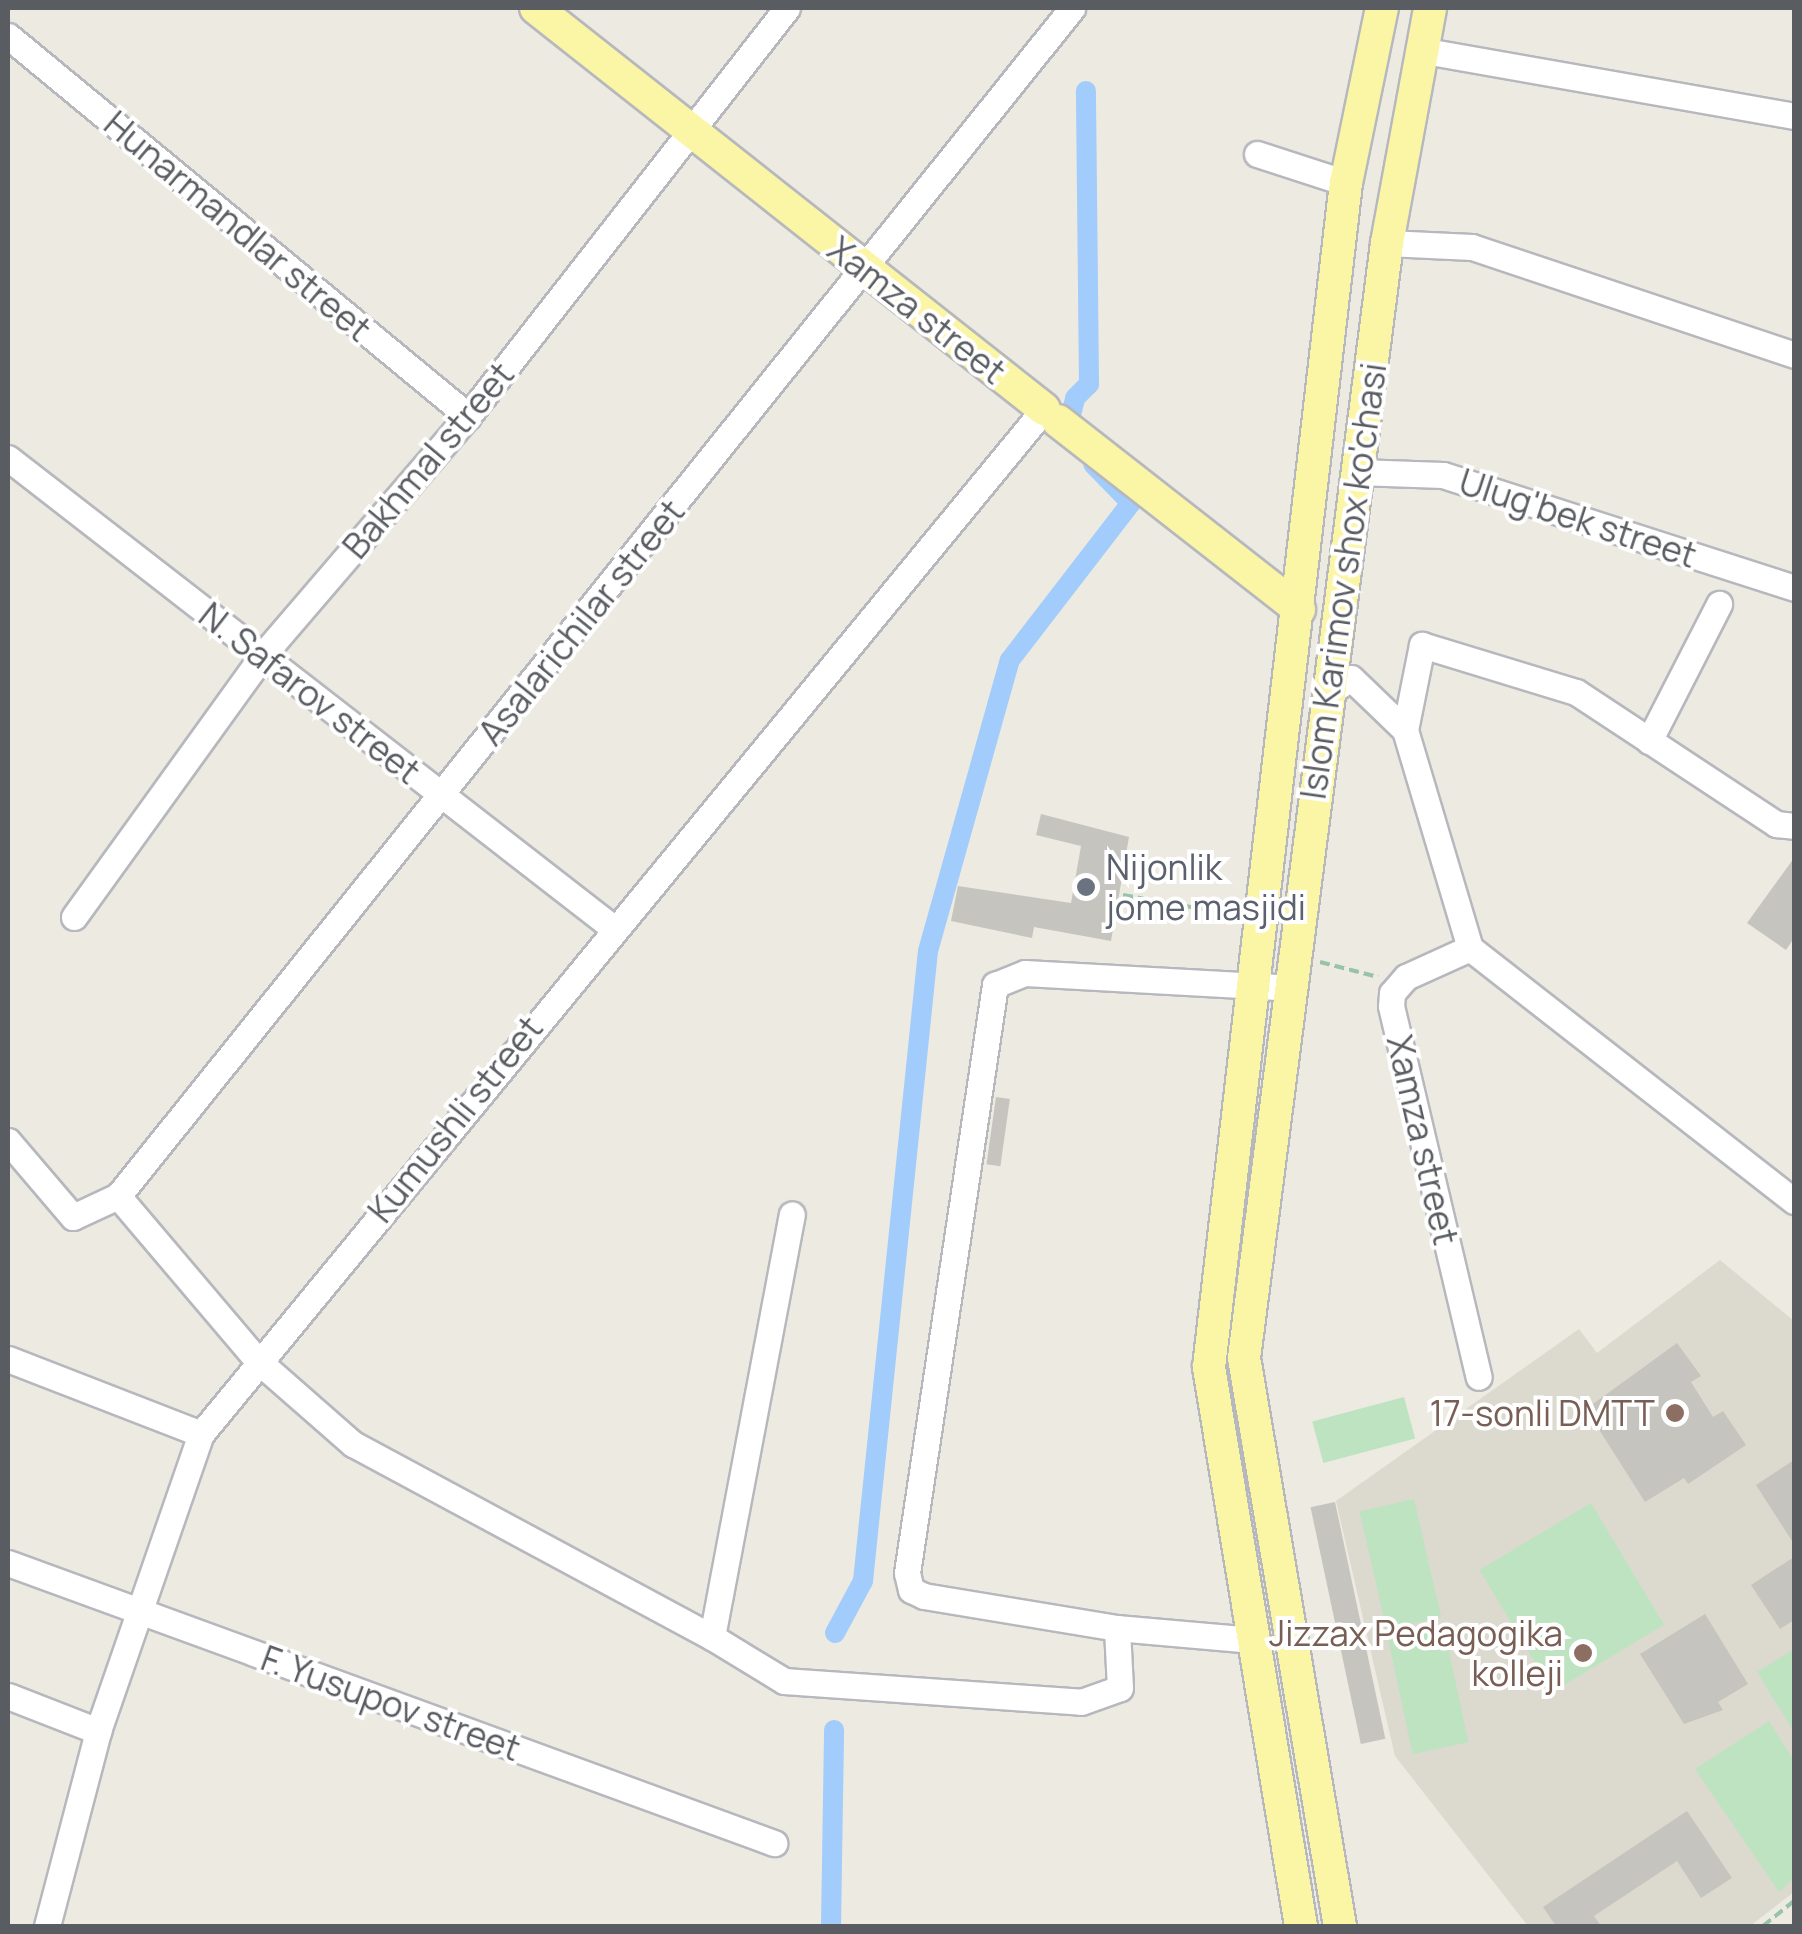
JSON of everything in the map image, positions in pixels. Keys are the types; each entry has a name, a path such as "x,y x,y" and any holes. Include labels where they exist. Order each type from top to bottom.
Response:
{"main road":[{"name":"Xamza street","path":"536,8 1299,609"},
{"name":"Islom Karimov shox ko'chasi","path":"1301,1926 1209,1367 1346,183 1382,8"},
{"name":"Islom Karimov shox ko'chasi","path":"1340,1926 1244,1358 1387,243 1430,8"},
{"path":"1273,822 1290,838 1310,826"},
{"path":"1252,995 1281,1001 1291,987"}],"street":[{"name":"Bakhmal street","path":"74,917 262,656 468,416 787,8"},
{"name":"Asalarichilar street","path":"8,1142 73,1218 118,1196 866,271 1072,8"},
{"name":"Hunarmandlar street","path":"8,36 468,416"},
{"path":"1420,50 1794,116"},
{"path":"1256,154 1346,183"},
{"path":"1387,243 1472,248 1794,355"},
{"name":"Kumushli street","path":"47,1926 98,1730 201,1434 257,1360 612,927 1058,421"},
{"name":"N. Safarov street","path":"8,458 612,927"},
{"name":"Ulug'bek street","path":"1358,472 1443,476 1794,588"},
{"path":"1650,741 1719,604"},
{"path":"1794,826 1776,824 1576,692 1422,645 1405,730 1470,948 1794,1201"},
{"path":"1328,693 1351,678 1405,730"},
{"name":"Xamza street","path":"1470,948 1396,984 1391,1006 1480,1377"},
{"path":"1252,995 1011,973 992,993 908,1583 917,1595 1116,1628 1253,1640"},
{"path":"118,1196 257,1360 353,1444 712,1636 784,1681 1080,1702 1120,1688 1116,1628"},
{"path":"712,1636 792,1214"},
{"path":"8,1359 201,1434"},
{"name":"F. Yusupov street","path":"8,1563 774,1843"},
{"path":"8,1696 98,1730"},
{"path":"1286,1926 1292,1886"}],"path":[{"path":"1123,895 1208,910"},
{"path":"1291,987 1359,969 1396,984"},
{"path":"1763,1926 1794,1901"}],"shaded area":[{"name":"Jizzax Pedagogika kolleji","path":"1720,1260 1794,1321 1794,1892 1750,1926 1528,1926 1395,1756 1336,1501 1579,1329 1597,1353"}],"green space":[{"path":"1404,1397 1415,1439 1323,1463 1312,1422"},
{"path":"1414,1499 1441,1617 1387,1629 1359,1512"},
{"path":"1591,1503 1664,1625 1553,1692 1480,1570"},
{"path":"1443,1623 1468,1742 1413,1754 1387,1635"},
{"path":"1794,1649 1794,1732 1757,1672"},
{"path":"1769,1721 1794,1761 1794,1878 1779,1892 1695,1769"}],"building":[{"path":"1041,814 1129,837 1111,941 1034,927 1032,938 951,921 958,886 1071,903 1081,846 1036,835"},
{"path":"1794,858 1794,938 1786,950 1747,923"},
{"path":"996,1097 1010,1099 1000,1166 987,1164"},
{"path":"1677,1343 1701,1376 1691,1382 1713,1417 1723,1411 1746,1445 1688,1484 1684,1478 1645,1502 1586,1409"},
{"path":"1794,1460 1794,1544 1756,1485"},
{"path":"1335,1502 1385,1739 1361,1744 1311,1507"},
{"path":"1794,1557 1794,1620 1780,1629 1751,1585"},
{"path":"1705,1614 1748,1684 1718,1702 1723,1710 1684,1724 1640,1654"},
{"path":"1687,1811 1732,1878 1701,1898 1677,1861 1594,1916 1601,1926 1556,1926 1543,1907"}],"waterway":[{"path":"1066,435 1075,398 1089,384 1086,91"},
{"path":"835,1633 863,1581 928,951 1010,660 1131,503 1093,464"},
{"path":"831,1926 834,1730"}],"place":[{"name":"Nijonlik jome masjidi","path":"1086,887"},
{"name":"17-sonli DMTT","path":"1675,1413"},
{"name":"Jizzax Pedagogika kolleji","path":"1583,1653"}]}
